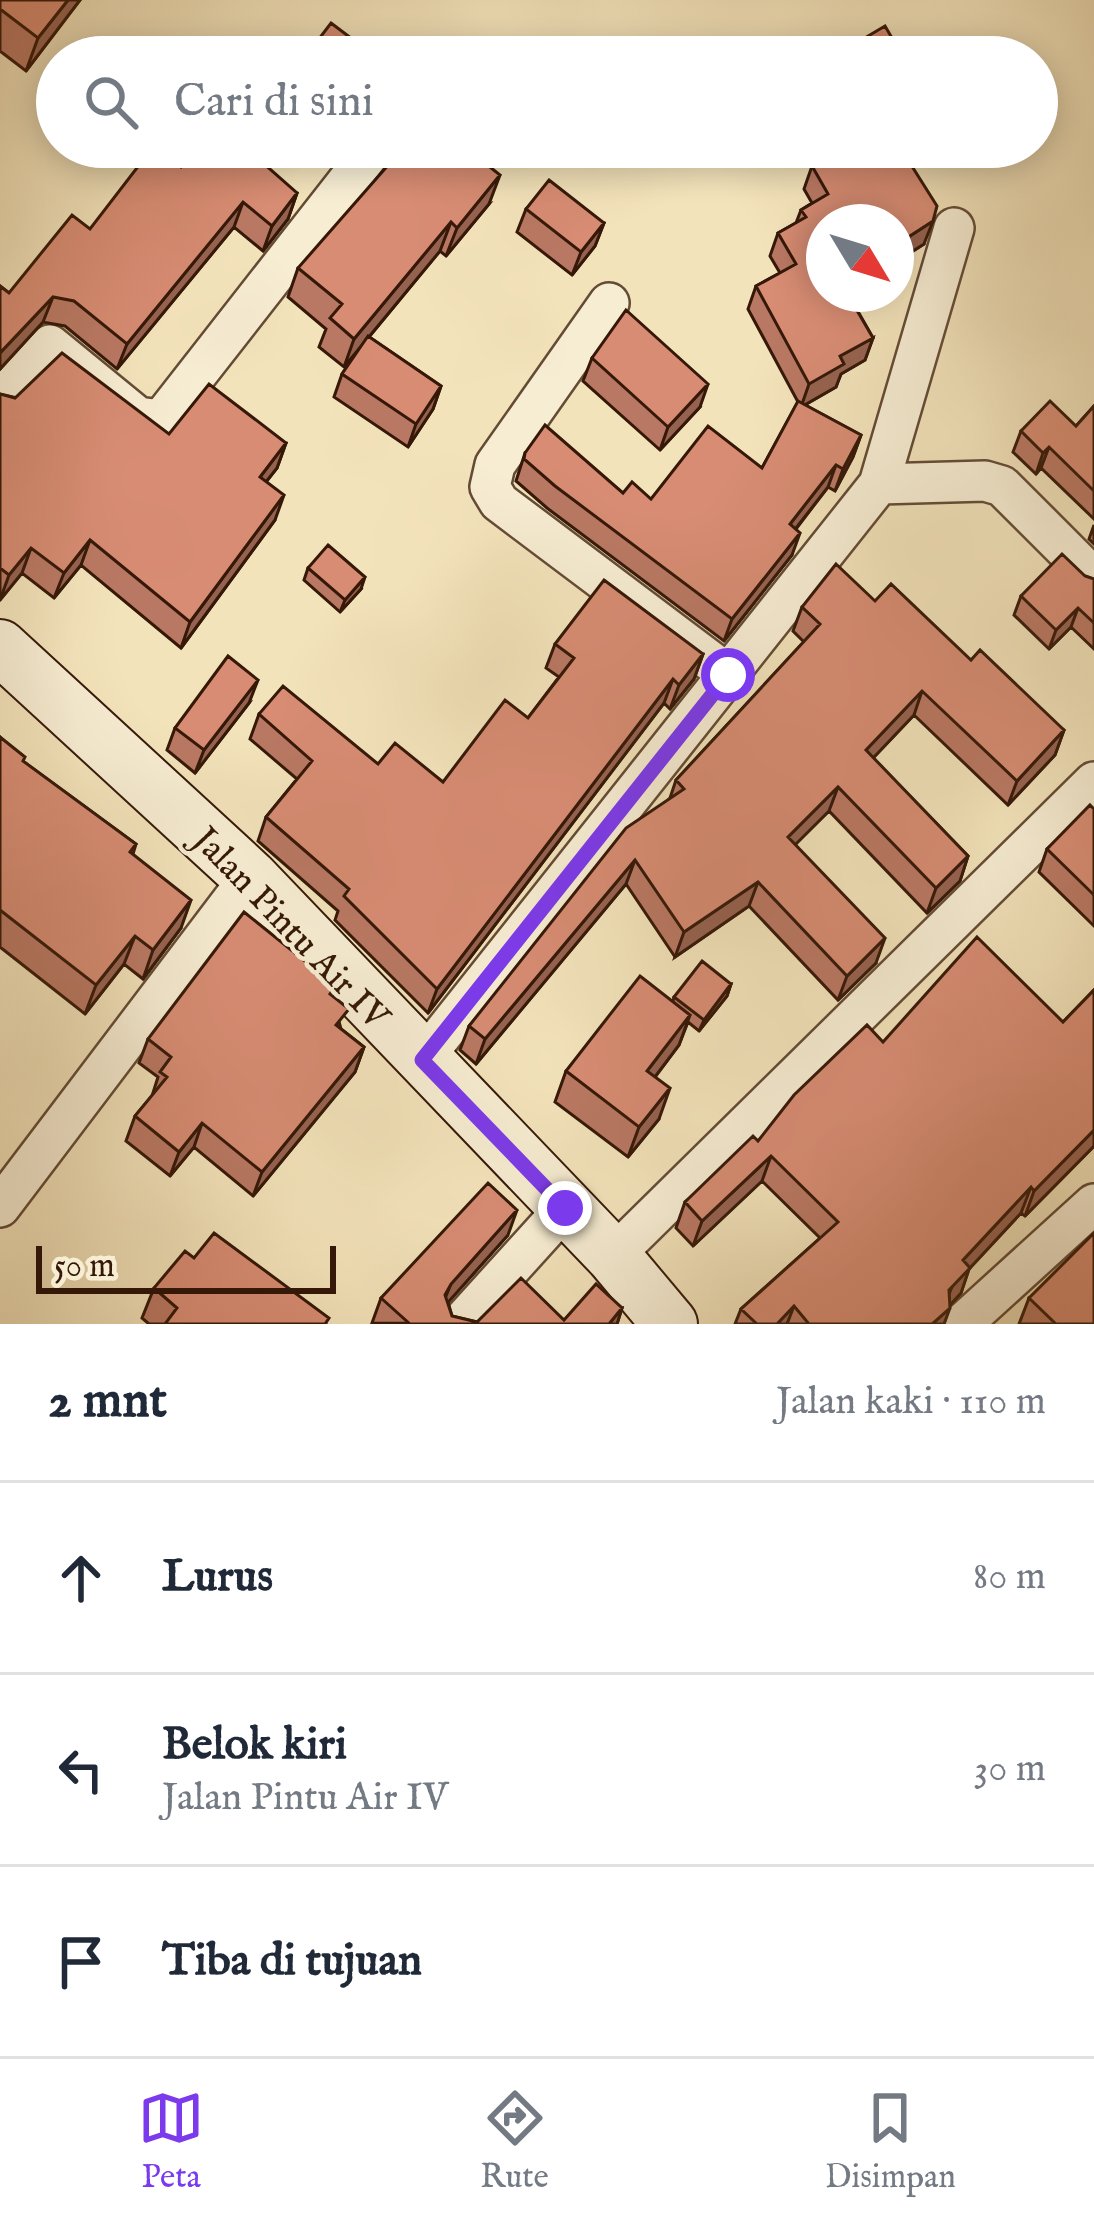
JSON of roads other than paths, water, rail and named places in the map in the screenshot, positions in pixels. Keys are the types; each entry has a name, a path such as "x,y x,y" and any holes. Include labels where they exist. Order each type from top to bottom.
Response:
{"main road":[{"name":"Jalan Pintu Air IV","path":"2,654 250,878 613,1256 670,1324"}],"street":[{"path":"0,400 50,345 138,417 161,420 358,168"},
{"path":"422,1060 879,484 954,228"},
{"path":"609,303 495,465 490,487 499,502 728,675"},
{"path":"879,484 985,481 1003,486 1094,578"},
{"path":"613,1256 1094,782"},
{"path":"0,1208 250,878"},
{"path":"962,1324 1094,1204"},
{"path":"460,1324 565,1208"}]}
